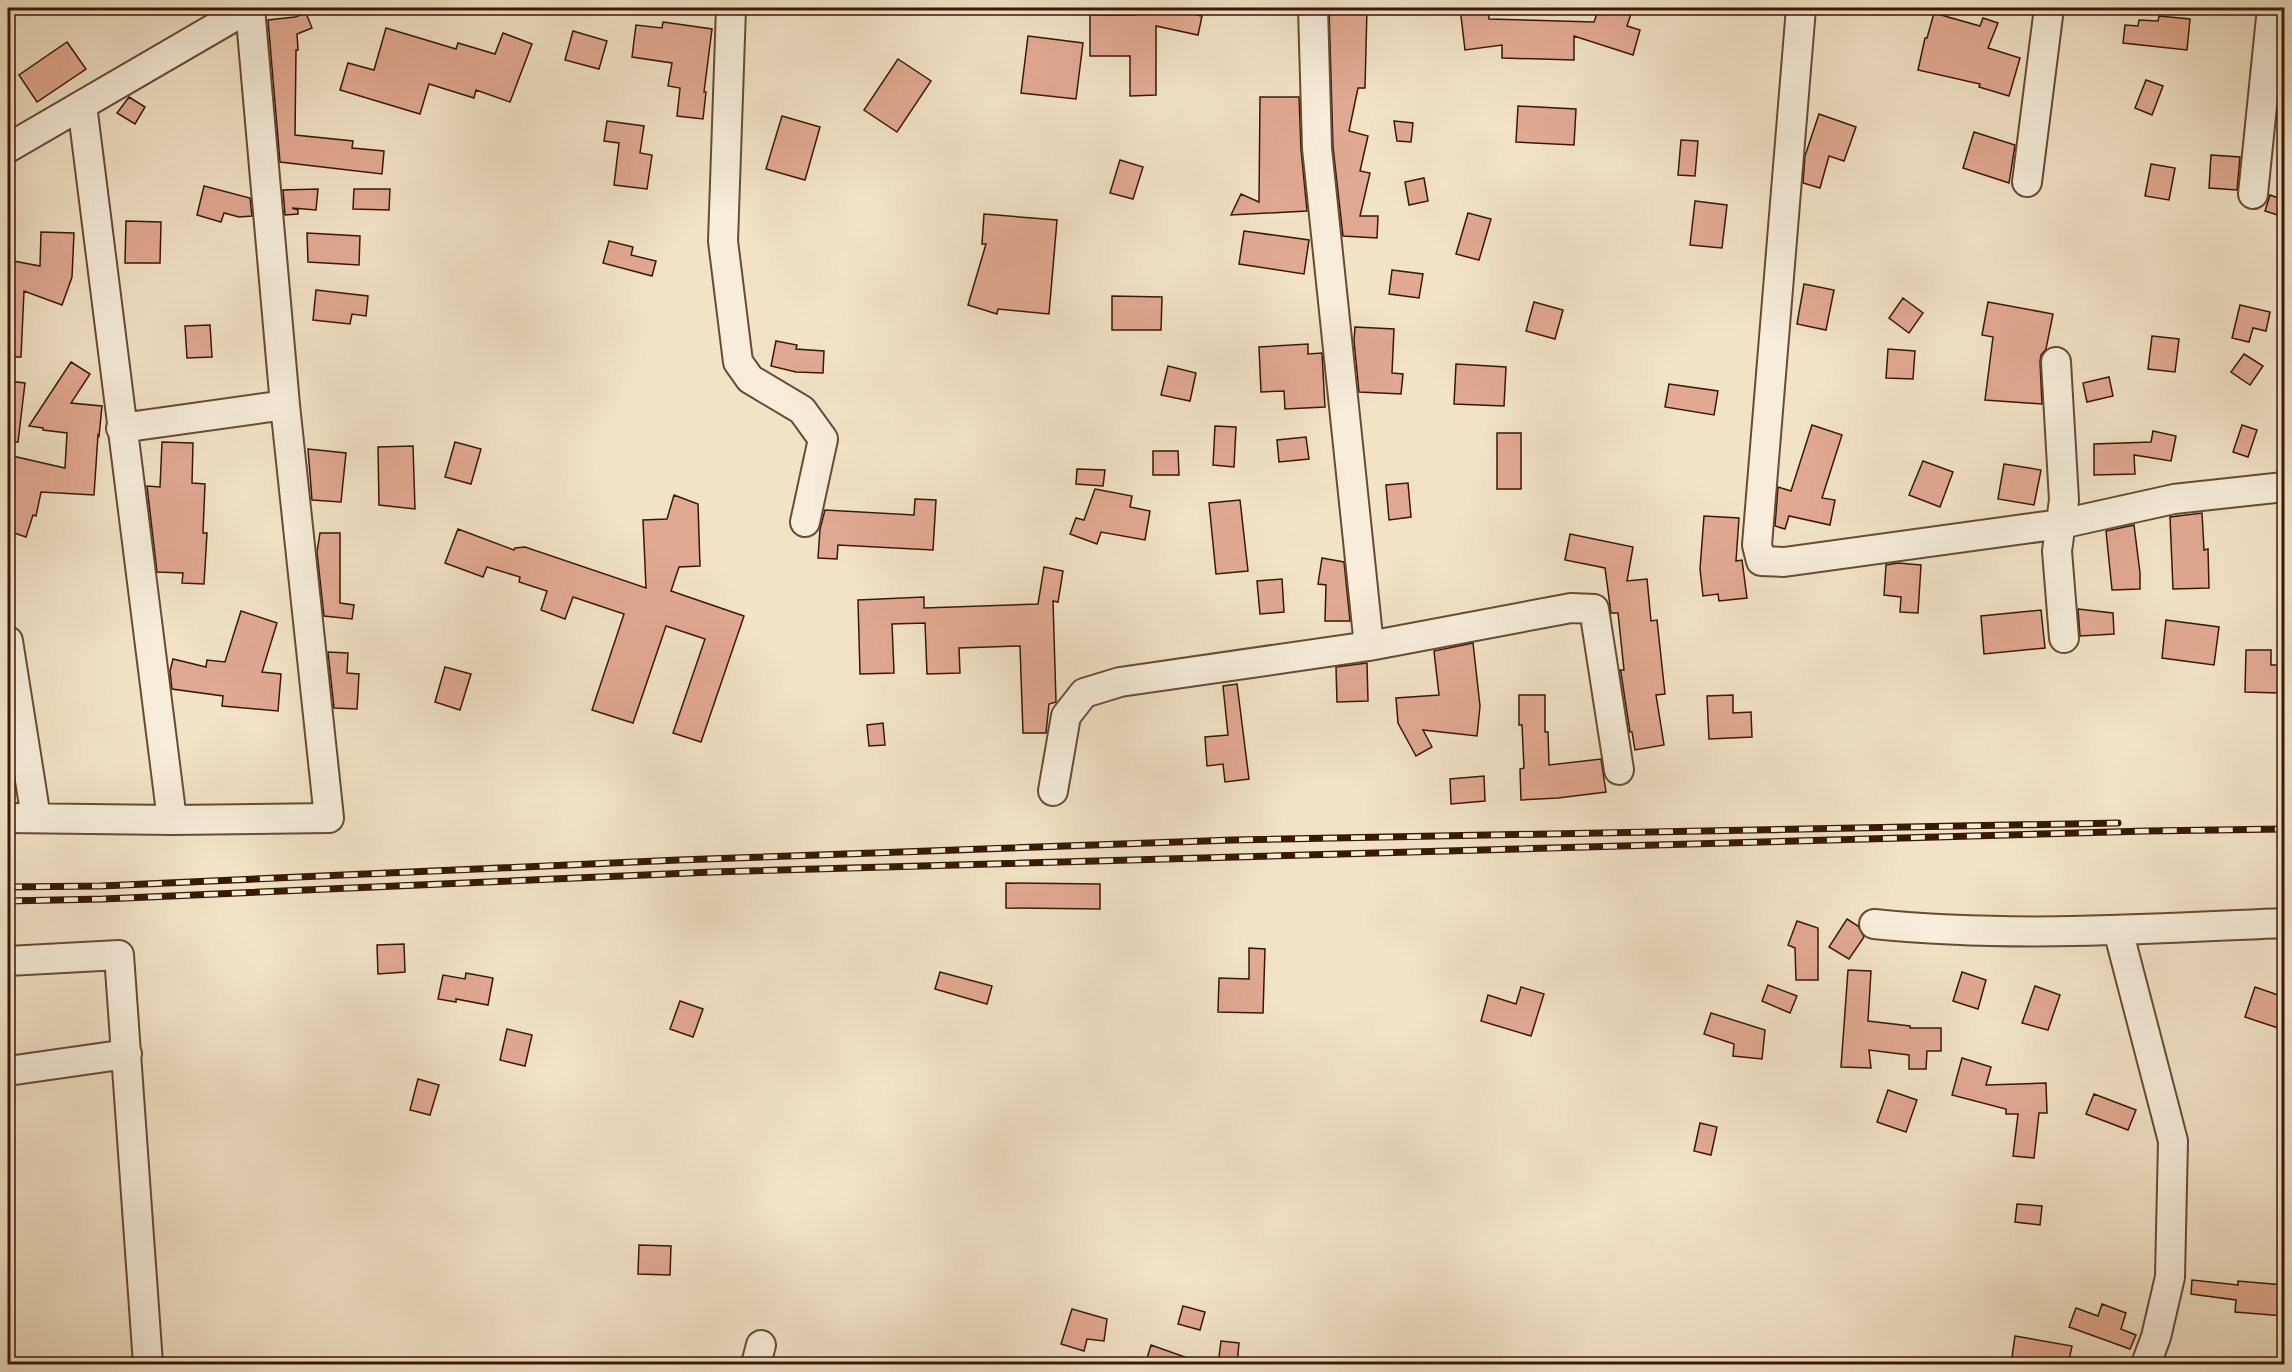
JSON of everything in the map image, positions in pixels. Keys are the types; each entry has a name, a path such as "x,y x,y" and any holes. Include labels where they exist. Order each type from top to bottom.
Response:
{"street":[{"path":"8,148 250,8 285,405 328,819 8,818"},
{"path":"731,8 723,241 738,362 750,379 802,410 823,439 805,522"},
{"path":"1313,8 1317,148 1369,646"},
{"path":"1801,8 1757,545 1761,561 1784,562 2061,524 2174,499 2284,488"},
{"path":"2027,182 2049,8"},
{"path":"2253,194 2272,8"},
{"path":"82,105 172,820"},
{"path":"2056,362 2064,500 2057,550 2064,638"},
{"path":"122,428 285,405"},
{"path":"1053,791 1066,716 1084,693 1120,682 1369,646 1571,608 1594,609 1619,770"},
{"path":"8,641 36,818"},
{"path":"1874,924 1927,930 2118,930 2284,923"},
{"path":"2118,930 2173,1142 2170,1277 2157,1337 2146,1365"},
{"path":"8,961 119,955 148,1365"},
{"path":"8,1071 127,1054"}],"building":[{"path":"1135,8 1172,8 1172,10 1202,16 1198,35 1156,26 1156,95 1130,96 1130,56 1090,56 1090,15 1135,15"},
{"path":"1329,8 1367,8 1365,88 1358,88 1349,131 1368,136 1360,171 1370,173 1360,216 1378,216 1377,238 1343,236 1333,147"},
{"path":"1460,8 1488,8 1489,19 1594,22 1599,8 1622,8 1632,11 1627,26 1640,30 1633,55 1574,36 1574,60 1502,58 1502,45 1465,50"},
{"path":"306,13 312,28 297,34 295,135 353,141 352,148 384,151 382,174 280,162 268,20 295,17"},
{"path":"1934,13 1980,26 1983,18 1998,23 1988,48 2020,58 2009,96 1979,87 1980,84 1918,70 1925,38 1927,38"},
{"path":"2159,16 2190,19 2187,50 2123,43 2125,25 2138,26 2139,20 2158,21"},
{"path":"663,22 712,29 703,119 677,116 680,88 668,86 672,63 632,57 636,25 662,28"},
{"path":"386,28 456,49 458,43 495,54 503,33 532,44 510,102 476,90 474,98 429,84 420,114 340,90 348,63 374,70"},
{"path":"573,31 607,41 599,69 565,60"},
{"path":"1028,36 1083,43 1076,99 1021,93"},
{"path":"67,42 86,69 37,102 19,75"},
{"path":"898,59 931,81 897,132 864,110"},
{"path":"2146,80 2163,86 2152,115 2135,108"},
{"path":"129,97 145,107 135,124 117,113"},
{"path":"1260,97 1299,97 1307,211 1231,215 1241,194 1259,202"},
{"path":"1518,106 1576,109 1574,145 1516,142"},
{"path":"1819,114 1856,127 1844,161 1829,156 1820,188 1803,183 1805,156"},
{"path":"782,116 820,127 805,180 766,169"},
{"path":"607,121 644,126 640,153 652,155 647,189 614,185 619,143 604,141"},
{"path":"1394,121 1413,123 1411,142 1397,141"},
{"path":"1974,132 2015,145 2009,183 1963,168"},
{"path":"1681,140 1698,141 1695,176 1678,175"},
{"path":"2211,155 2240,157 2237,190 2209,188"},
{"path":"1120,160 1143,167 1133,199 1110,193"},
{"path":"2151,164 2175,168 2169,200 2145,196"},
{"path":"1424,178 1428,201 1409,205 1405,182"},
{"path":"204,186 250,198 252,216 239,217 224,213 221,222 197,215"},
{"path":"318,189 316,210 292,208 298,210 298,214 285,215 283,190"},
{"path":"354,189 390,189 389,210 353,209"},
{"path":"2270,195 2284,200 2284,217 2265,211"},
{"path":"1695,201 1727,205 1722,248 1690,245"},
{"path":"1468,213 1491,219 1479,260 1456,254"},
{"path":"984,214 1057,220 1049,314 998,309 997,314 968,305 986,244 982,244"},
{"path":"126,221 161,222 160,263 125,263"},
{"path":"1244,231 1309,240 1304,274 1239,264"},
{"path":"41,232 74,233 72,277 62,305 24,291 21,357 8,357 8,260 40,266"},
{"path":"307,233 360,236 359,265 308,262"},
{"path":"609,241 633,247 631,255 656,261 652,276 603,263"},
{"path":"1392,270 1423,274 1419,298 1389,294"},
{"path":"1804,284 1834,290 1826,330 1797,324"},
{"path":"316,290 368,296 366,316 352,314 350,324 313,320"},
{"path":"1112,296 1162,297 1161,330 1112,330"},
{"path":"1903,298 1923,313 1909,333 1889,318"},
{"path":"1534,302 1563,310 1555,339 1526,331"},
{"path":"1988,302 2053,314 2046,349 2041,355 2040,362 2042,404 1985,400 1993,337 1982,335"},
{"path":"2240,305 2270,312 2266,331 2253,328 2249,342 2232,338"},
{"path":"210,325 212,357 187,358 185,326"},
{"path":"1355,327 1394,329 1392,373 1403,374 1401,394 1359,392 1354,341"},
{"path":"2152,336 2179,339 2175,372 2148,369"},
{"path":"776,341 797,345 796,349 824,351 823,373 796,372 771,366"},
{"path":"1308,344 1308,354 1322,353 1325,407 1285,409 1284,391 1261,392 1259,347"},
{"path":"1888,349 1915,351 1913,379 1886,378"},
{"path":"2244,354 2263,366 2250,385 2231,372"},
{"path":"71,362 90,374 71,403 102,406 94,495 41,492 36,516 33,515 26,537 8,531 8,455 65,468 67,433 29,426"},
{"path":"1456,364 1506,367 1504,406 1454,404"},
{"path":"1168,366 1196,373 1190,401 1161,395"},
{"path":"2109,377 2113,396 2087,402 2083,383"},
{"path":"8,381 25,383 18,442 8,442"},
{"path":"1669,384 1718,391 1714,415 1665,407"},
{"path":"1812,425 1842,435 1822,498 1835,500 1830,525 1789,516 1785,529 1775,526 1778,487 1791,491"},
{"path":"2242,425 2257,430 2248,457 2233,452"},
{"path":"1215,426 1236,427 1234,467 1213,465"},
{"path":"2153,431 2176,436 2171,461 2134,455 2135,474 2094,475 2094,444 2151,442"},
{"path":"1497,433 1521,433 1521,489 1497,489"},
{"path":"1306,437 1309,459 1279,462 1277,440"},
{"path":"162,442 193,443 192,483 205,484 203,533 207,533 204,584 182,583 183,573 157,572 147,486 160,487"},
{"path":"455,442 481,449 471,484 445,477"},
{"path":"413,446 415,509 379,505 378,447"},
{"path":"308,449 346,453 341,502 312,500"},
{"path":"1153,451 1178,451 1179,475 1153,475"},
{"path":"1923,461 1953,472 1940,507 1909,495"},
{"path":"2004,464 2041,470 2034,505 1998,499"},
{"path":"1077,469 1105,470 1103,486 1076,484"},
{"path":"1408,483 1411,517 1389,520 1386,485"},
{"path":"1095,489 1132,496 1130,507 1150,511 1145,540 1101,532 1097,544 1070,534 1076,518 1084,520"},
{"path":"674,495 698,504 700,566 679,567 671,591 744,616 701,742 673,733 705,639 666,626 633,723 592,710 624,614 573,597 565,619 541,610 547,591 519,582 520,577 487,567 483,577 445,563 458,529 514,550 525,547 646,588 643,520 667,519"},
{"path":"915,499 936,500 933,550 838,545 837,559 818,558 820,529 825,510 914,515"},
{"path":"1240,500 1248,571 1216,574 1209,503"},
{"path":"2202,513 2204,550 2208,549 2209,588 2173,589 2170,517"},
{"path":"1704,516 1739,518 1736,561 1742,560 1747,598 1719,601 1718,594 1703,596 1700,569"},
{"path":"2134,525 2140,589 2112,590 2106,531"},
{"path":"320,533 340,533 340,603 354,605 352,619 324,616 317,552"},
{"path":"1570,534 1633,547 1627,581 1647,579 1651,621 1657,620 1665,694 1656,695 1664,745 1635,750 1620,670 1624,670 1618,613 1611,613 1605,568 1565,560"},
{"path":"1322,558 1344,562 1350,621 1325,621 1326,585 1318,584"},
{"path":"1898,563 1921,565 1918,613 1900,612 1901,597 1884,595 1886,565"},
{"path":"1044,567 1063,571 1058,602 1053,601 1056,702 1049,704 1046,733 1023,733 1020,646 959,648 960,673 927,674 925,623 892,624 894,673 860,674 858,600 924,597 924,608 1038,604"},
{"path":"1282,579 1284,612 1260,614 1257,581"},
{"path":"2078,609 2113,613 2114,634 2080,636"},
{"path":"2041,610 2045,648 1984,654 1981,616"},
{"path":"241,611 277,623 262,672 281,674 278,711 222,706 223,696 172,689 170,671 173,659 206,667 207,660 225,662"},
{"path":"2166,620 2219,627 2214,665 2162,658"},
{"path":"1473,643 1480,706 1477,736 1423,730 1432,747 1416,756 1398,723 1396,698 1439,695 1434,651"},
{"path":"2246,650 2271,650 2271,665 2281,665 2280,693 2245,692"},
{"path":"328,652 348,653 347,673 359,674 357,709 334,708"},
{"path":"1367,663 1368,701 1337,702 1336,667"},
{"path":"445,667 471,674 460,710 435,702"},
{"path":"1237,684 1249,779 1225,782 1223,764 1207,766 1205,737 1228,735 1223,686"},
{"path":"1519,695 1545,695 1545,732 1548,732 1549,765 1601,759 1606,792 1521,800 1520,769 1524,768 1522,725 1519,725"},
{"path":"1733,695 1733,713 1751,712 1752,737 1709,739 1707,696"},
{"path":"883,723 885,745 869,746 867,725"},
{"path":"1484,776 1485,801 1451,804 1450,779"},
{"path":"1006,883 1100,884 1100,909 1006,908"},
{"path":"1847,919 1858,926 1864,937 1849,959 1829,947"},
{"path":"1797,921 1818,928 1818,980 1796,980 1795,948 1788,945"},
{"path":"404,944 405,972 378,974 377,945"},
{"path":"1249,948 1265,949 1263,1013 1218,1012 1219,978 1249,979"},
{"path":"1848,970 1871,971 1868,1021 1910,1026 1910,1028 1941,1028 1941,1051 1927,1051 1926,1069 1909,1069 1909,1055 1869,1050 1871,1068 1841,1067"},
{"path":"940,972 992,986 987,1004 935,989"},
{"path":"1962,972 1986,980 1978,1009 1953,1001"},
{"path":"466,973 493,978 488,1005 456,999 456,1002 438,999 443,975 465,979"},
{"path":"1768,985 1797,996 1790,1013 1762,1001"},
{"path":"2035,986 2060,995 2048,1030 2022,1023"},
{"path":"1521,987 1544,994 1531,1036 1481,1021 1488,995 1516,1004"},
{"path":"2255,987 2284,997 2284,1030 2245,1017"},
{"path":"680,1001 703,1009 693,1037 670,1029"},
{"path":"1711,1013 1765,1030 1762,1059 1733,1056 1734,1044 1704,1034"},
{"path":"507,1029 532,1035 525,1066 500,1060"},
{"path":"1962,1058 1991,1067 1986,1085 2046,1083 2047,1113 2039,1113 2034,1158 2013,1156 2018,1114 2006,1114 2006,1109 1952,1095"},
{"path":"418,1079 439,1085 430,1115 410,1110"},
{"path":"1888,1090 1917,1100 1906,1132 1877,1122"},
{"path":"2094,1094 2136,1110 2128,1130 2086,1114"},
{"path":"1700,1123 1717,1127 1711,1155 1694,1151"},
{"path":"2017,1204 2042,1206 2040,1225 2015,1222"},
{"path":"639,1245 671,1246 670,1275 638,1274"},
{"path":"2192,1280 2238,1285 2238,1281 2284,1285 2284,1316 2235,1312 2236,1300 2191,1294"},
{"path":"2102,1304 2126,1313 2121,1329 2136,1335 2130,1349 2069,1327 2076,1308 2098,1316"},
{"path":"1183,1306 1205,1312 1200,1330 1178,1324"},
{"path":"1072,1309 1107,1319 1104,1341 1087,1339 1084,1351 1061,1344"},
{"path":"2015,1336 2072,1346 2068,1365 2026,1365 2028,1360 2012,1357"},
{"path":"1221,1341 1239,1343 1237,1365 1218,1365"},
{"path":"1151,1345 1199,1362 1199,1365 1145,1365"}],"railway":[{"path":"8,887 101,886 678,860 1233,840 2118,823"},
{"path":"8,901 103,899 713,872 2284,829"}]}
